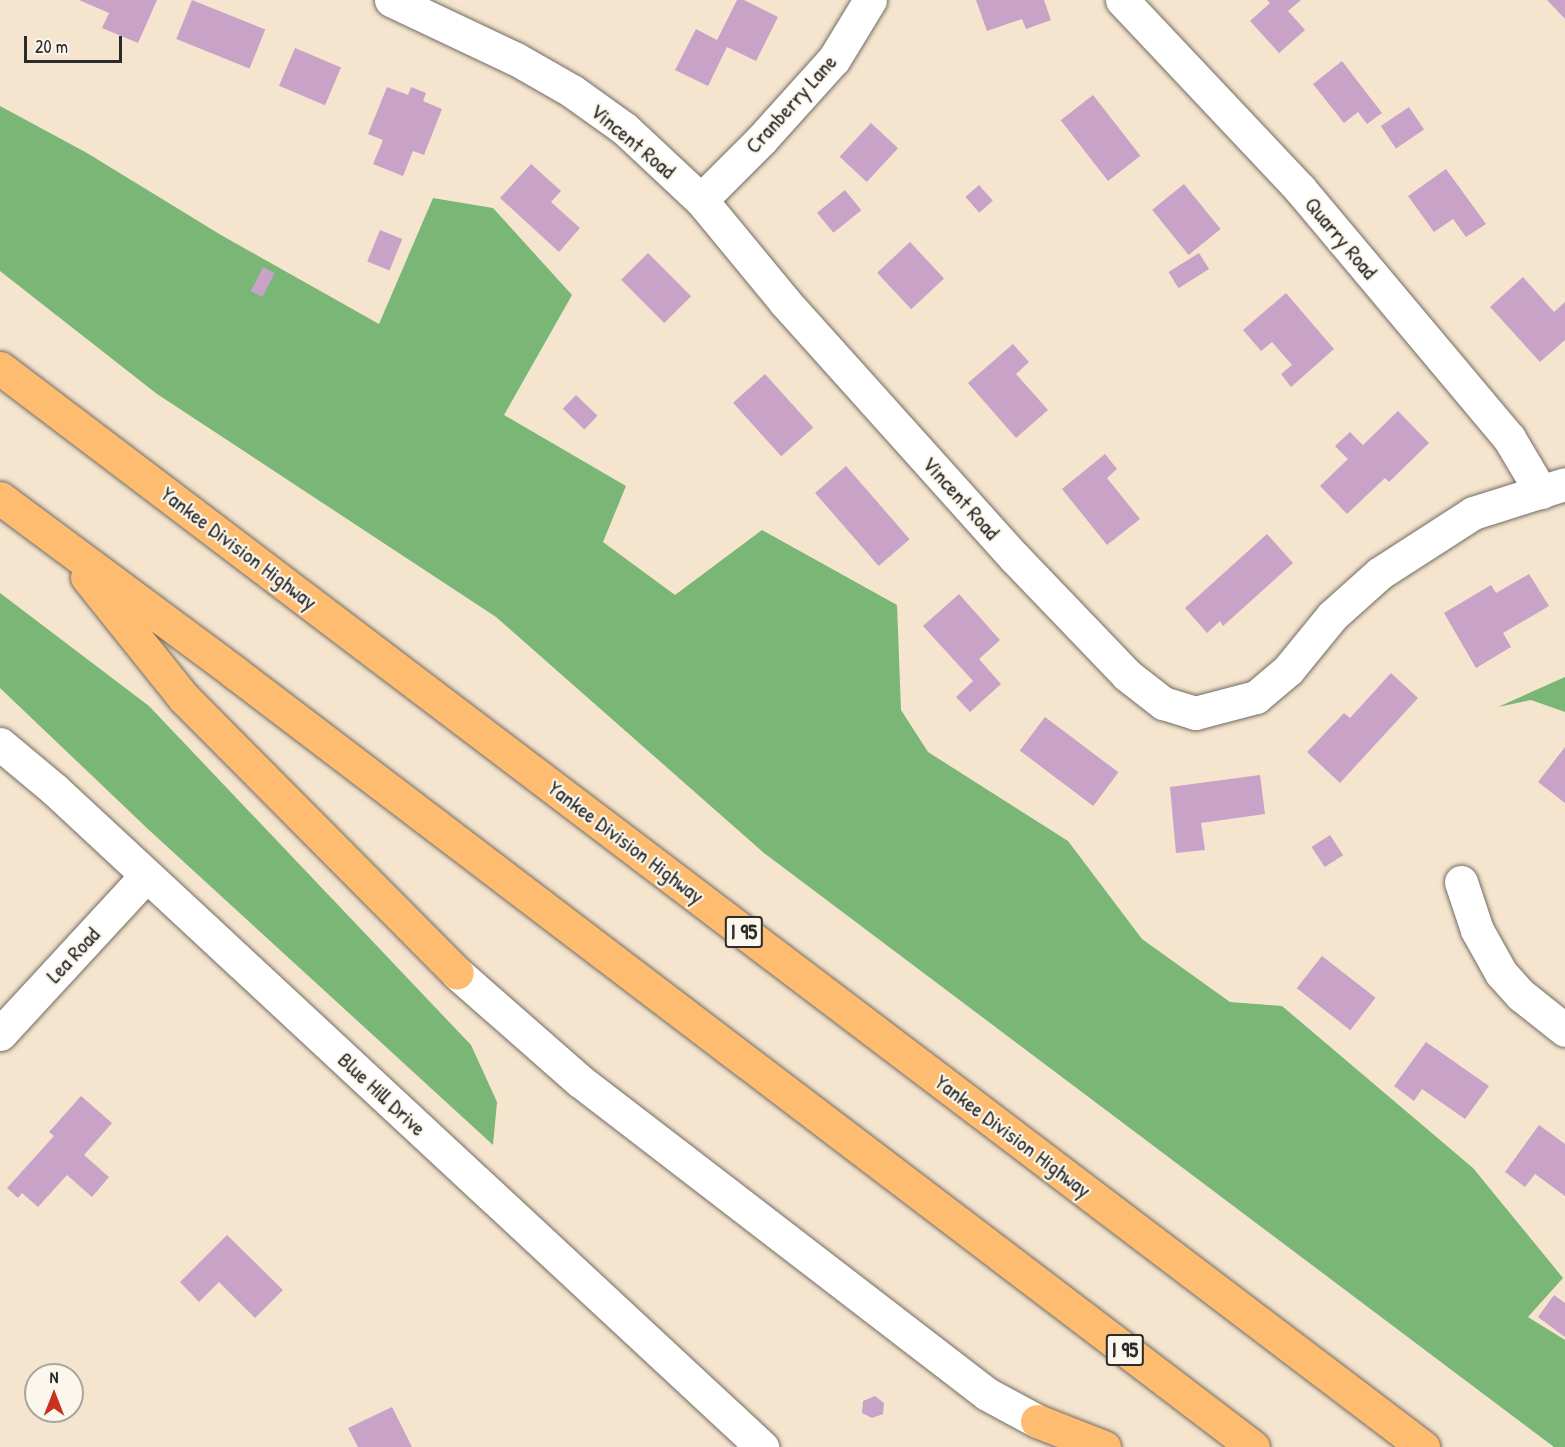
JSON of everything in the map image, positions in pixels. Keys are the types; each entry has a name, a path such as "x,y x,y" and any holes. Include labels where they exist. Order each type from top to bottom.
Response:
{"highway":[{"name":"Yankee Division Highway","path":"0,368 1424,1447"},
{"name":"I 95","path":"0,498 1253,1447"},
{"path":"58,540 184,698 457,974"},
{"path":"1037,1421 1104,1447"}],"street":[{"name":"Vincent Road","path":"391,0 516,59 572,92 625,129 701,200 785,302 1014,556 1127,675 1163,702 1195,713 1256,697 1288,670 1332,616 1380,573 1473,513 1553,488"},
{"name":"Cranberry Lane","path":"701,200 761,140 834,59 870,0"},
{"name":"Quarry Road","path":"1122,0 1300,189 1553,488"},
{"name":"Blue Hill Drive","path":"0,744 54,789 762,1447"},
{"name":"Lea Road","path":"0,1034 146,876"},
{"path":"1461,882 1477,930 1501,973 1521,994 1565,1030"},
{"path":"457,974 580,1081 987,1394 1037,1421"}],"green space":[{"path":"0,106 87,153 221,235 379,324 433,198 493,208 572,295 504,415 626,486 603,542 675,595 762,530 897,605 901,710 928,752 1068,841 1142,939 1230,1002 1282,1006 1473,1168 1563,1278 1528,1317 1565,1340 1565,1447 1554,1447 764,853 496,617 157,394 0,271"},
{"path":"0,593 149,706 471,1045 497,1102 493,1145 149,830 0,688"},
{"path":"1565,677 1565,712 1531,700 1498,707"}],"building":[{"path":"79,0 157,0 138,43 102,28 109,13"},
{"path":"192,0 265,30 250,69 176,39"},
{"path":"737,0 744,0 778,17 756,61 727,47 708,86 675,70 696,29 717,40"},
{"path":"976,0 1044,0 1051,20 1026,29 1022,19 987,31"},
{"path":"1267,0 1301,0 1288,11 1305,30 1279,53 1250,21 1270,3"},
{"path":"1547,0 1565,0 1565,19"},
{"path":"295,48 341,68 325,105 279,86"},
{"path":"1342,61 1382,113 1367,124 1358,112 1344,123 1313,84"},
{"path":"387,87 408,95 411,87 426,93 423,101 442,109 424,155 413,151 403,176 373,164 383,140 368,134"},
{"path":"1093,95 1140,156 1108,181 1061,120"},
{"path":"1409,107 1424,129 1396,148 1381,126"},
{"path":"871,123 898,148 867,182 840,157"},
{"path":"531,164 561,191 551,202 580,228 559,252 500,198"},
{"path":"1446,169 1486,224 1466,237 1453,219 1434,232 1408,196"},
{"path":"1184,184 1221,229 1189,255 1152,210"},
{"path":"979,185 993,201 979,213 965,197"},
{"path":"845,190 861,210 833,233 817,213"},
{"path":"380,230 402,239 390,271 367,262"},
{"path":"910,242 944,279 911,309 877,273"},
{"path":"648,253 691,296 664,323 621,280"},
{"path":"1199,253 1209,269 1179,288 1168,272"},
{"path":"263,267 275,273 262,297 251,291"},
{"path":"1523,277 1554,312 1565,302 1565,340 1540,362 1490,307"},
{"path":"1286,293 1334,349 1291,387 1281,374 1292,365 1272,342 1261,351 1243,330"},
{"path":"1013,344 1029,362 1016,374 1048,410 1016,438 968,383"},
{"path":"765,374 813,428 781,456 733,403"},
{"path":"576,395 598,416 584,430 563,409"},
{"path":"1398,411 1429,443 1389,482 1385,478 1347,514 1320,486 1348,459 1335,446 1350,432 1363,445"},
{"path":"1105,454 1117,469 1107,478 1140,519 1107,545 1062,489"},
{"path":"846,466 910,539 879,566 815,493"},
{"path":"1267,534 1293,563 1223,626 1220,621 1207,633 1185,608"},
{"path":"1529,574 1549,606 1503,633 1511,647 1476,668 1444,613 1491,585 1496,593"},
{"path":"959,594 1000,640 979,659 1001,684 970,712 956,697 973,681 923,626"},
{"path":"1391,673 1418,698 1340,783 1307,752 1344,713 1350,718"},
{"path":"1045,717 1118,772 1093,806 1020,751"},
{"path":"1565,747 1565,803 1538,782"},
{"path":"1260,775 1265,814 1201,823 1205,850 1176,853 1170,787"},
{"path":"1330,835 1343,855 1325,867 1312,847"},
{"path":"1322,956 1376,998 1350,1030 1297,988"},
{"path":"1426,1042 1489,1086 1465,1119 1422,1089 1414,1101 1394,1086"},
{"path":"81,1096 112,1123 84,1155 109,1177 92,1197 67,1175 38,1207 22,1193 18,1198 7,1188 54,1136 49,1132"},
{"path":"1539,1125 1565,1144 1565,1196 1535,1174 1525,1187 1505,1172"},
{"path":"227,1235 283,1290 255,1318 219,1282 199,1302 180,1282"},
{"path":"1554,1295 1565,1303 1565,1337 1538,1317"},
{"path":"875,1396 884,1403 883,1414 872,1418 862,1413 863,1401"},
{"path":"392,1407 412,1447 358,1447 348,1428"}]}
